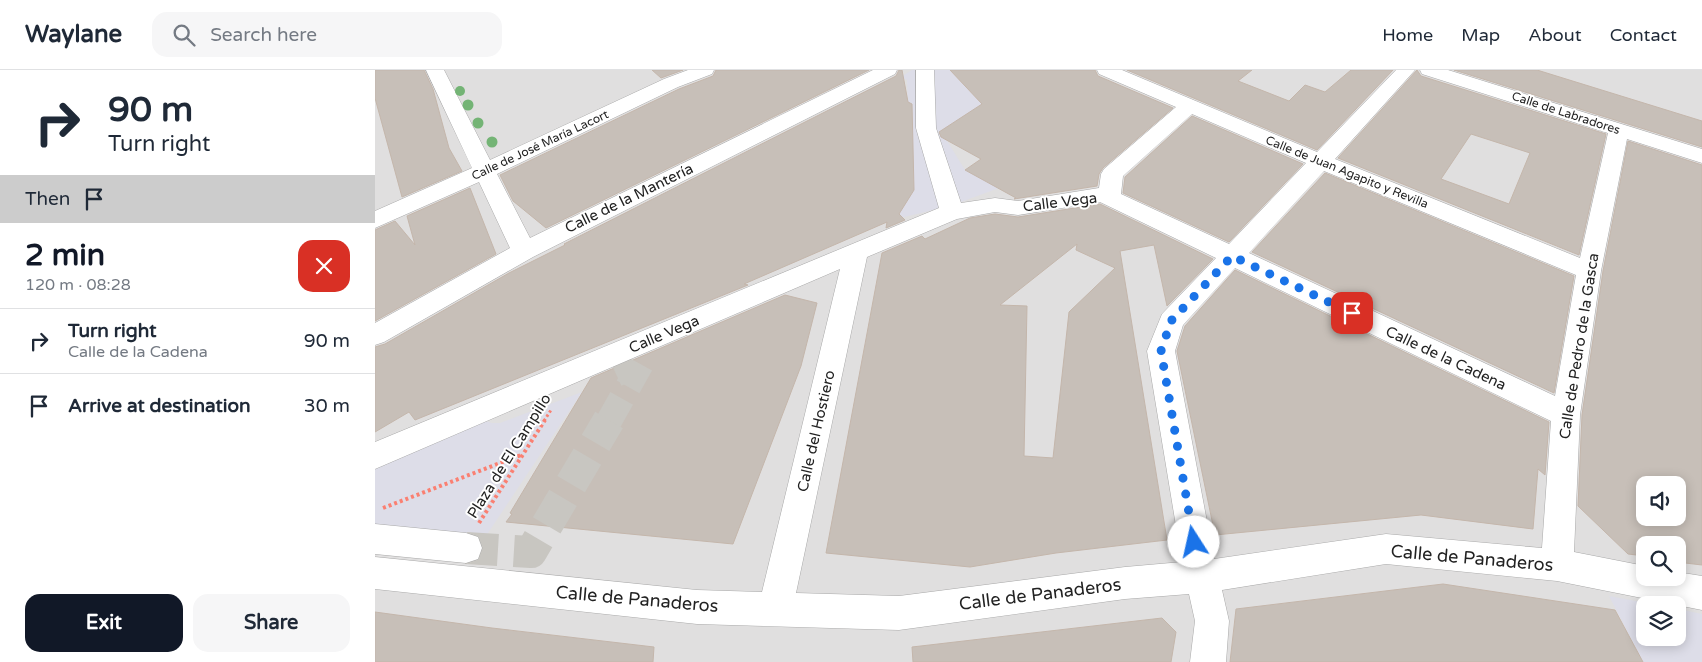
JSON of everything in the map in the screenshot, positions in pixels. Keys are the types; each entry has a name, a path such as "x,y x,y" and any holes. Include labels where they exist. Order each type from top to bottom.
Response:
{"street":[{"path":"435,70 524,251"},
{"name":"Calle de José María Lacort","path":"375,220 484,172 671,83 705,70"},
{"name":"Calle de la Mantería","path":"375,335 524,251 888,70"},
{"path":"925,70 927,128 952,212"},
{"name":"Calle de Juan Agapito y Revilla","path":"1106,70 1320,161 1589,270"},
{"path":"1207,662 1212,621 1194,542 1161,351 1171,321 1406,70"},
{"name":"Calle de Labradores","path":"1429,70 1702,156"},
{"path":"1109,197 1112,174 1189,106"},
{"name":"Calle de Pedro de la Gasca","path":"1557,564 1566,415 1589,270 1619,130"},
{"name":"Calle Vega","path":"375,456 952,212 995,205 1018,208 1100,195 1109,197"},
{"name":"Calle de la Cadena","path":"1109,197 1566,415"},
{"name":"Calle del Hostiero","path":"775,608 857,253"},
{"path":"503,402 528,411 616,374"},
{"path":"375,540 471,539"},
{"name":"Calle de Panaderos","path":"375,573 697,607 899,613 1125,584 1203,577 1386,549 1557,564 1702,593"}],"path":[{"name":"Plaza de El Campillo","path":"471,539 521,455 559,398"},
{"path":"375,511 521,455"}],"shaded area":[{"path":"375,70 1702,70 1702,662 375,662"},
{"path":"912,70 950,70 982,104 941,131 965,170 999,188 950,206 896,219 908,109 907,80 901,77"},
{"path":"582,392 482,542 375,534 375,467 486,421 500,423"},
{"path":"1609,596 1636,601 1636,646 1686,646 1686,611 1702,614 1702,662 1643,662"}],"building":[{"path":"375,70 424,70 433,89 449,148 462,171 402,197 375,98"},
{"path":"652,70 683,70 661,78"},
{"path":"716,70 869,70 546,228 513,201 500,175 679,89 713,76"},
{"path":"899,70 902,70 908,102 912,104 914,190 899,214 905,220 886,228 887,222 744,284 748,285 415,420 409,412 375,432 375,347 385,344 509,273 564,244 896,76"},
{"path":"950,70 1095,70 1098,76 1173,108 1103,168 1099,174 1097,186 1014,199 1016,198 965,170 981,159 941,137 939,132 982,104"},
{"path":"1127,70 1252,70 1238,81 1289,101 1305,85 1325,92 1351,70 1393,70 1317,150"},
{"path":"1417,70 1421,76 1606,134 1579,255 1338,158","holes":["1471,134 1530,153 1509,204 1441,179"]},
{"path":"1454,70 1537,70 1702,121 1702,147"},
{"path":"1192,116 1303,164 1229,242 1123,193 1125,177"},
{"path":"1628,141 1702,165 1702,565 1686,563 1686,536 1636,536 1636,555 1628,554 1578,506 1582,415 1603,271"},
{"path":"1325,173 1574,276 1554,393 1252,252"},
{"path":"470,188 496,254 375,321 375,230 395,221 415,245 407,216"},
{"path":"1100,204 1213,259 1167,306 1154,245 1120,251 1167,540 1056,553 970,567 826,553 882,253 922,236 925,239 970,218 995,214 1018,217","holes":["1077,244 1076,250 1115,268 1069,312 1053,458 1024,456 1027,306 1000,305"]},
{"path":"1235,270 1549,422 1545,475 1538,469 1533,529 1421,515 1215,535 1177,351 1185,326"},
{"path":"785,295 817,303 801,366 733,544 506,522 591,378"},
{"path":"1443,584 1615,610 1643,662 1230,662 1236,609"},
{"path":"375,612 654,647 653,662 375,662"},
{"path":"1162,618 1176,632 1171,662 913,662 912,647"}],"tunnel":[{"path":"609,421 642,362 616,374"},
{"path":"466,548 531,552 609,420"}],"route":[{"path":"1194,542 1161,351 1171,321 1232,256 1352,313"}]}
